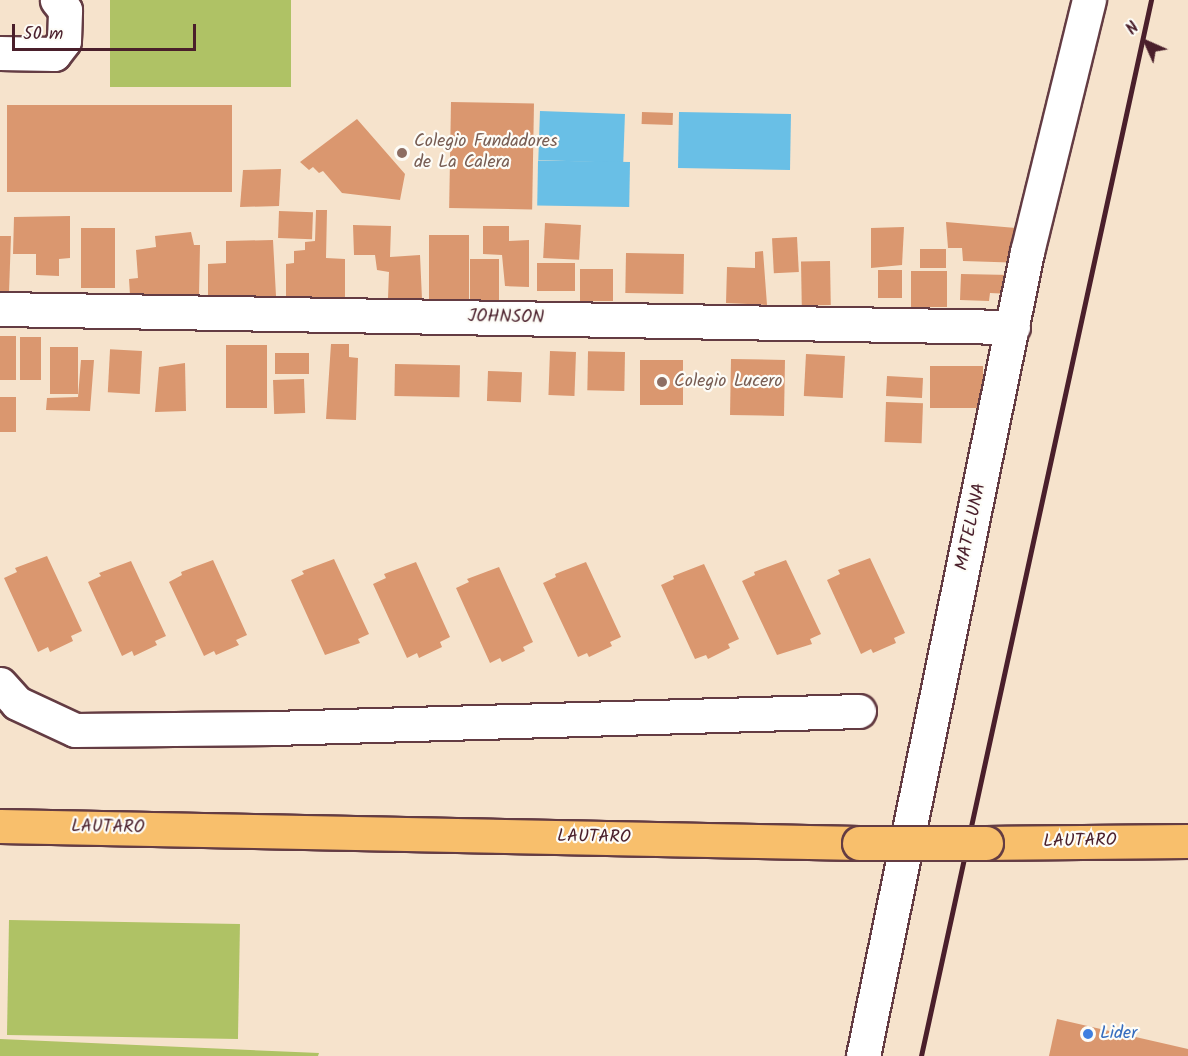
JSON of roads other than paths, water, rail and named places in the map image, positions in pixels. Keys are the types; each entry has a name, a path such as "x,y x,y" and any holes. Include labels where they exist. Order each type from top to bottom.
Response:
{"main road":[{"name":"LAUTARO","path":"0,826 859,843 1188,841"}],"street":[{"path":"0,53 54,54 64,41 65,10 57,0"},
{"name":"MATELUNA","path":"863,1056 1013,327 1089,0"},
{"name":"JOHNSON","path":"0,309 1013,327"},
{"path":"0,684 17,704 75,730 273,728 859,711"}],"water":[{"path":"540,111 625,114 623,163 538,160"},
{"path":"679,112 791,114 790,170 678,168"},
{"path":"538,160 630,162 629,207 537,205"}],"railway":[{"path":"921,1056 1151,0"}],"place":[{"name":"Colegio Fundadores de La Calera","path":"402,153"},
{"name":"Colegio Lucero","path":"662,382"},
{"name":"Lider","path":"1088,1034"}]}
